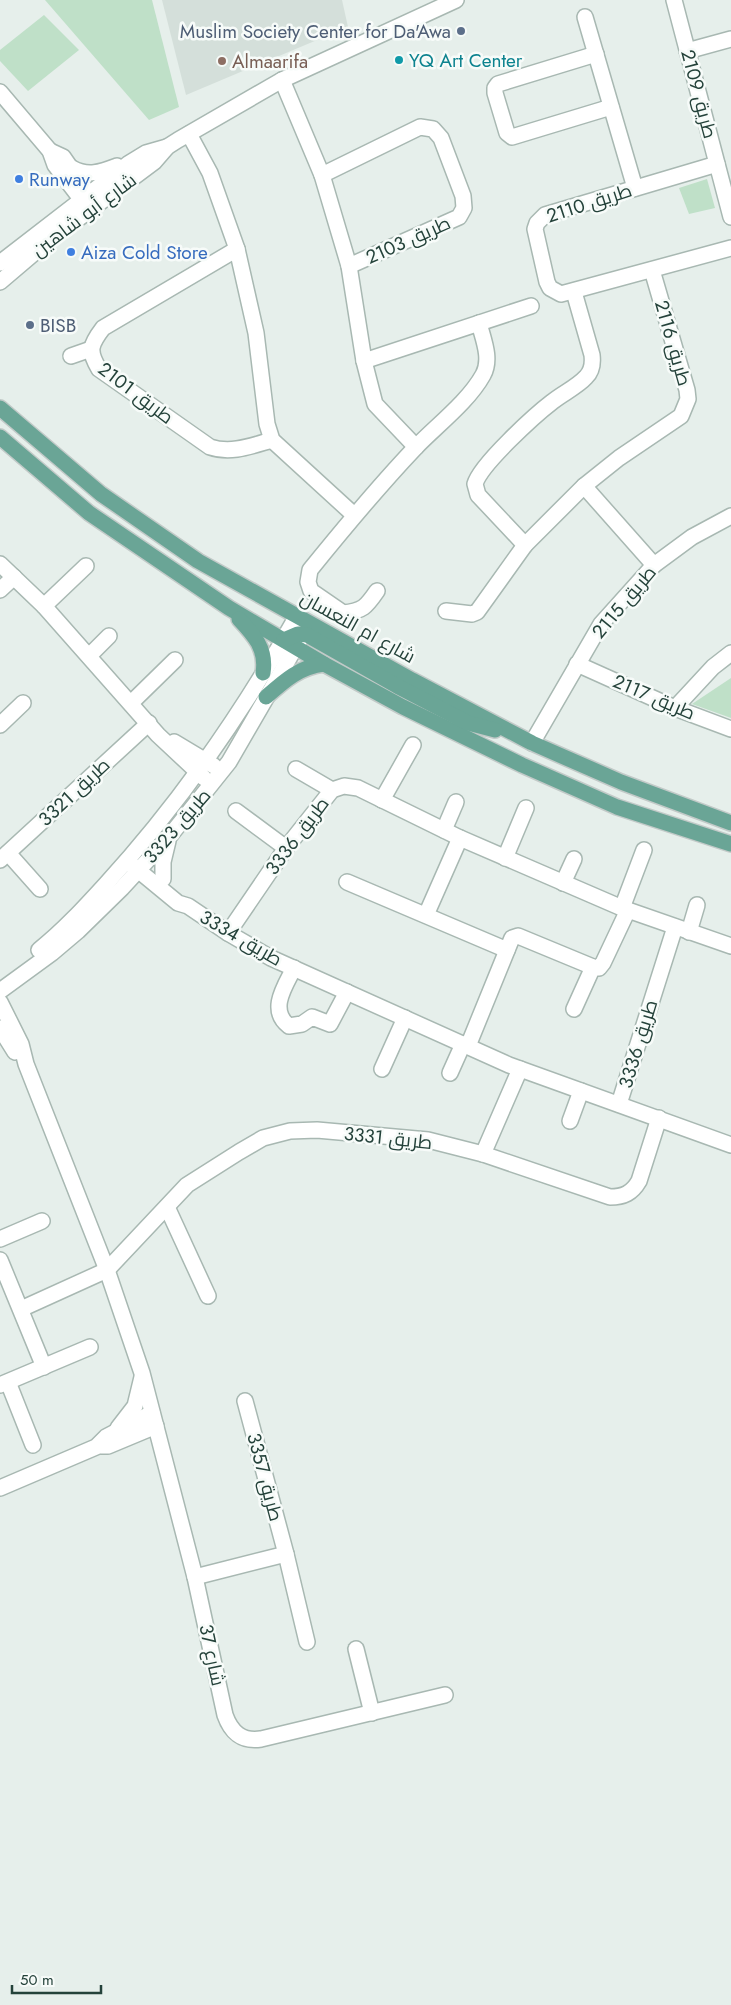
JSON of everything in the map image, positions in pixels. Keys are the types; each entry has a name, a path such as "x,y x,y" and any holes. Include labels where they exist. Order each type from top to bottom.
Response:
{"main road":[{"name":"شارع ام النعسان","path":"0,408 101,494 298,632 324,664 403,707 522,765 617,807 731,844"},
{"name":"شارع ام النعسان","path":"0,437 89,513 229,608 298,632 412,680 532,743 621,782 731,824"},
{"path":"229,608 260,643 265,657 263,673"},
{"path":"266,697 298,671 324,664"}],"street":[{"name":"شارع أبو شاهين","path":"0,282 47,242 81,217 90,199 128,164 146,153 167,147 282,80 456,0"},
{"name":"طريق 2109","path":"674,0 731,217"},
{"path":"585,18 635,188"},
{"path":"687,51 731,38"},
{"path":"596,54 498,84 495,88 495,93 507,133 512,137 611,107"},
{"name":"طريق 2103","path":"282,80 322,176 349,266 364,361 375,404 416,447"},
{"path":"1,94 50,151 55,165 90,199"},
{"name":"طريق 2103","path":"322,176 420,127 433,129 441,138 463,196 464,208 459,217 349,266"},
{"path":"188,134 210,173 237,249 256,334 267,424 272,440 354,515"},
{"name":"شارع أبو شاهين","path":"0,263 90,199 154,162 167,147"},
{"path":"50,151 63,157 72,168 90,199"},
{"path":"72,168 83,173 94,173 128,164"},
{"name":"طريق 2110","path":"717,164 545,214 537,223 535,236 550,288 561,294 731,248"},
{"name":"طريق 2101","path":"237,249 103,328 95,338 91,349 94,360 100,369 210,447 221,451 232,451 272,440"},
{"name":"طريق 2116","path":"446,611 472,614 477,612 525,545 584,486 619,458 674,422 686,408 688,390 652,270"},
{"path":"525,545 478,495 475,484 480,474 517,433 590,372 593,361 592,355 574,292"},
{"path":"364,361 531,306"},
{"path":"377,591 368,605 358,611 343,613 312,591 308,582 310,570 354,515 416,447 469,394 484,374 487,354 479,323"},
{"path":"71,356 91,349"},
{"path":"584,486 654,565"},
{"name":"طريق 2115","path":"532,743 601,624 654,565 692,536 731,516"},
{"path":"0,564 44,606 149,723 202,766 212,785"},
{"path":"44,606 86,566"},
{"path":"0,590 14,577"},
{"name":"طريق 3323","path":"0,991 65,942 122,888 136,862 263,673 298,632"},
{"name":"طريق 3323","path":"0,980 62,931 136,862 169,837 222,773 266,697 298,632"},
{"path":"89,656 108,636"},
{"path":"675,708 713,667 731,653"},
{"path":"131,703 174,660"},
{"name":"طريق 2117","path":"577,664 675,708 731,729"},
{"path":"0,725 23,703"},
{"name":"طريق 3321","path":"4,857 149,723"},
{"path":"382,800 413,745"},
{"path":"202,766 222,773"},
{"path":"296,768 332,790"},
{"name":"طريق 3336","path":"228,933 286,848 332,790 344,786 358,788 460,838 625,909 731,946"},
{"path":"444,830 456,802"},
{"path":"505,858 526,808"},
{"path":"236,812 286,848"},
{"path":"122,888 161,884 164,856 169,837"},
{"path":"426,915 460,838"},
{"path":"450,1073 466,1045 512,938 518,936 593,967 601,966 625,909 644,850"},
{"path":"4,857 40,890"},
{"path":"563,883 574,859"},
{"name":"طريق 3334","path":"136,862 161,884 183,897 188,906 228,933 294,968 520,1069 731,1145"},
{"path":"348,882 508,950"},
{"name":"طريق 3336","path":"619,1104 682,930 697,905"},
{"path":"574,1009 593,967"},
{"name":"طريق 3334","path":"294,968 278,1003 280,1013 290,1026 302,1024 312,1018 330,1024 347,992"},
{"path":"0,1002 21,1044 26,1064"},
{"path":"382,1069 405,1018"},
{"path":"0,1028 12,1048 26,1064"},
{"name":"شارع 37","path":"26,1064 107,1270 142,1374 195,1577 225,1715 237,1735 253,1740 445,1695"},
{"path":"483,1154 520,1069"},
{"path":"570,1121 581,1090"},
{"name":"طريق 3331","path":"107,1270 188,1185 263,1138 290,1131 317,1130 428,1140 483,1154 610,1197 619,1197 628,1194 635,1188 660,1118"},
{"path":"166,1208 208,1296"},
{"path":"0,1240 42,1221"},
{"path":"0,1260 44,1367"},
{"path":"21,1309 107,1270"},
{"path":"33,1445 4,1383 90,1347"},
{"path":"0,1488 96,1447 115,1432 126,1420 134,1406 140,1390 142,1374"},
{"name":"طريق 3357","path":"245,1401 286,1554 307,1642"},
{"path":"115,1432 154,1420"},
{"path":"96,1447 108,1446 154,1420"},
{"path":"195,1577 286,1554"},
{"path":"356,1648 372,1713"}],"shaded area":[{"name":"Almaarifa","path":"162,0 342,0 348,27 186,95"}],"green space":[{"path":"45,0 152,0 179,107 149,120"},
{"path":"44,15 79,50 28,91 0,61 0,50"},
{"path":"707,179 715,208 689,214 679,188"},
{"path":"731,678 731,718 692,704"}],"place":[{"name":"Muslim Society Center for Da'Awa","path":"461,31"},
{"name":"YQ Art Center","path":"399,60"},
{"name":"Almaarifa","path":"222,61"},
{"name":"Runway","path":"19,179"},
{"name":"Aiza Cold Store","path":"71,252"},
{"name":"BISB","path":"30,325"}]}
